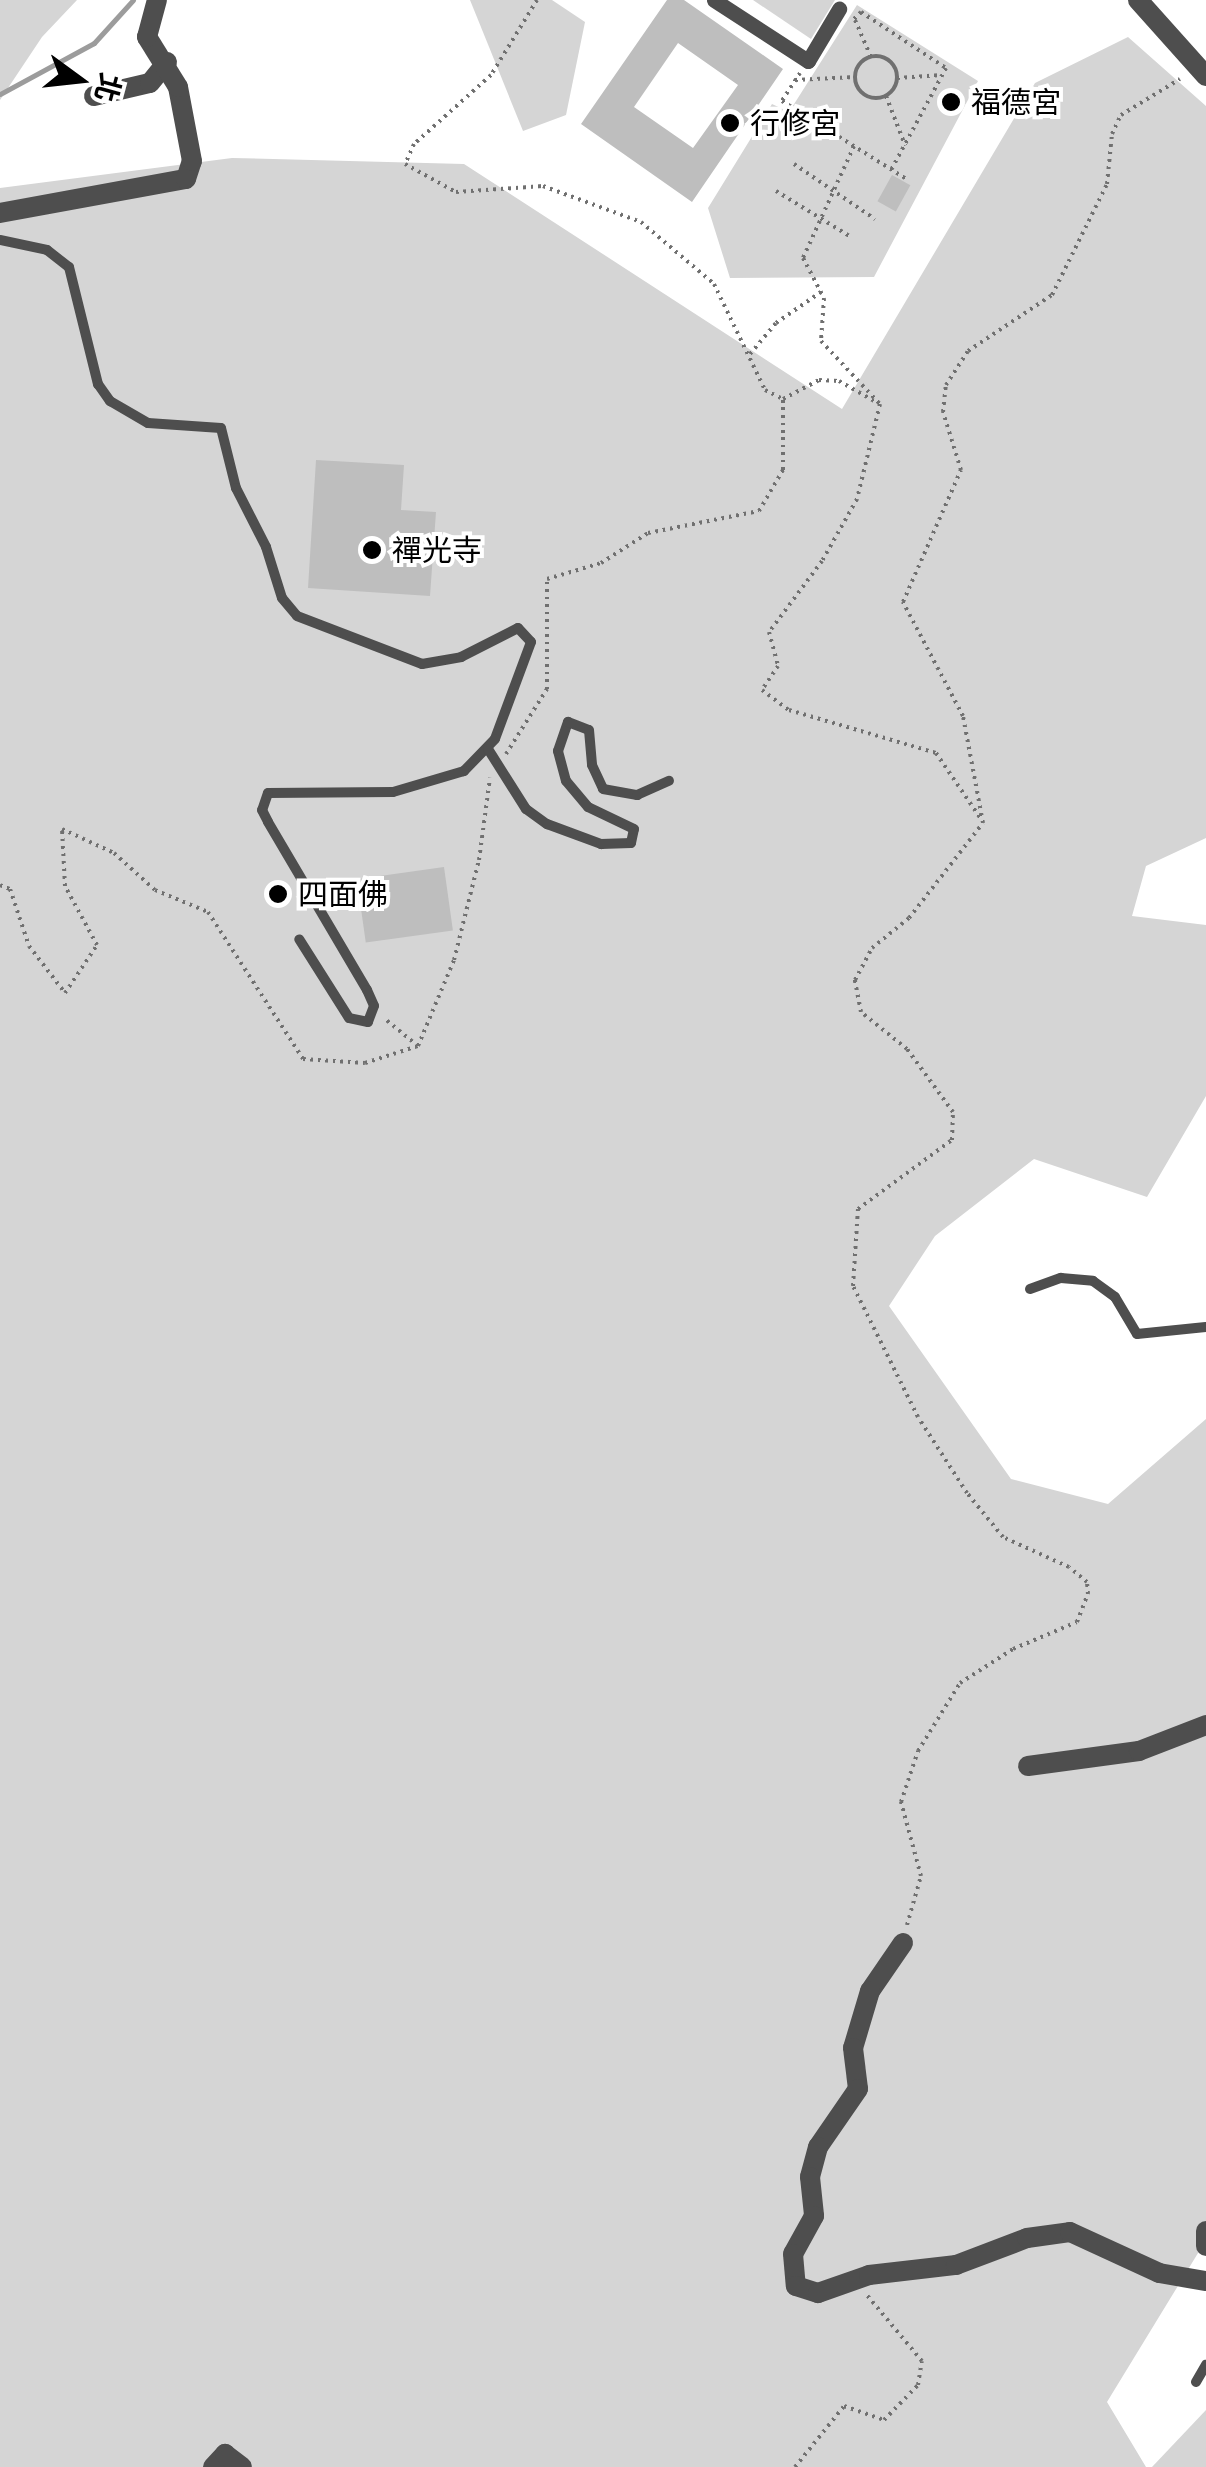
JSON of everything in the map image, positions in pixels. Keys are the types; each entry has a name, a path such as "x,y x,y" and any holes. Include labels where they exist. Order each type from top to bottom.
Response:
{"street":[{"path":"0,212 186,179 189,145 167,62 147,37 157,0"},
{"path":"714,0 808,61 839,10"},
{"path":"1138,0 1201,71"},
{"path":"94,96 150,83 167,62"},
{"path":"1028,1766 1139,1751 1206,1725"},
{"path":"903,1943 870,1991 853,2048 858,2089 818,2147 810,2177 814,2216 793,2254 792,2279 803,2292 818,2294 854,2279 956,2265 1027,2238 1070,2232 1159,2273 1206,2281"},
{"path":"1206,2231 1206,2246"},
{"path":"214,2467 225,2454 242,2467"}],"lane":[{"path":"0,240 47,250 69,268 98,384 110,401 148,423 221,428 236,488 266,546 282,598 297,616 422,664 461,657 518,628 526,632 528,656 488,749 464,772 393,792 276,790 263,800 268,822 349,955 373,1010 368,1022 348,1018 299,938"},
{"path":"488,749 496,767 547,824 601,844 631,843 634,830 588,807 566,781 558,751 568,722 589,730 592,765 603,788 637,795 669,781"},
{"path":"1030,1289 1076,1277 1108,1290 1137,1334 1206,1328"},
{"path":"1196,2382 1206,2366"}],"path":[{"path":"537,0 491,76 414,144 405,164 456,192 543,186 641,222 714,284 766,390 783,399"},
{"path":"839,10 856,20 871,57"},
{"path":"856,20 861,12 946,68 892,170"},
{"path":"795,80 854,77 871,57"},
{"path":"871,57 890,62 896,78 886,96"},
{"path":"808,61 782,101 908,180"},
{"path":"903,1943 922,1876 901,1802 918,1751 960,1683 1013,1650 1077,1622 1088,1594 1087,1582 1068,1566 1003,1537 967,1492 918,1416 853,1286 858,1209 952,1140 953,1112 908,1049 861,1012 855,980 872,948 909,918 984,823 963,716 904,602 961,470 944,412 946,385 968,351 1052,295 1108,184 1112,134 1121,114 1201,71"},
{"path":"896,78 942,75"},
{"path":"854,77 864,94 886,96"},
{"path":"886,96 905,145"},
{"path":"854,146 817,216 803,258 820,292 822,341 880,404"},
{"path":"794,164 875,219"},
{"path":"776,191 851,238"},
{"path":"749,354 776,322 820,292"},
{"path":"783,399 819,380 839,381 880,404"},
{"path":"0,885 10,889 29,946 66,993 97,944 65,886 62,829 114,853 156,890 208,912 303,1059 365,1063 418,1046 454,960 479,860 486,785 547,689 547,579 601,563 648,534 759,511 783,470 783,399"},
{"path":"880,404 857,498 822,562 768,632 778,666 762,690 788,710 936,753 984,823"},
{"path":"373,1010 418,1046"},
{"path":"795,2467 844,2406 884,2420 918,2385 922,2361 854,2279"}],"shaded area":[{"path":"0,0 77,0 42,37 0,100"},
{"path":"470,0 552,0 585,22 566,115 523,131"},
{"path":"753,0 835,0 811,39"},
{"path":"857,5 978,81 874,277 730,278 708,208 772,104 789,112"},
{"path":"1128,37 1206,106 1206,838 1146,866 1132,916 1206,925 1206,1096 1147,1197 1034,1159 935,1236 889,1306 1011,1479 1108,1504 1206,1419 1206,2240 1107,2402 1146,2467 0,2467 0,188 232,158 464,164 842,409 1035,83"},
{"path":"1206,2410 1206,2467 1152,2467"}],"building":[{"name":"行修宮","path":"667,0 684,0 783,69 692,202 581,124","holes":["678,43 738,85 693,148 634,107"]},
{"path":"892,175 910,185 896,211 877,201"},
{"name":"禪光寺","path":"316,460 404,465 401,510 436,512 430,596 308,588"},
{"path":"444,867 453,930 366,943 357,879"},
{"name":"四面佛","path":"279,881 291,895 276,908 264,894"}],"waterway":[{"path":"0,94 94,43 133,0"}],"place":[{"name":"福德宮","path":"951,102"},
{"name":"行修宮","path":"730,123"},
{"name":"禪光寺","path":"372,550"},
{"name":"四面佛","path":"278,894"}]}
